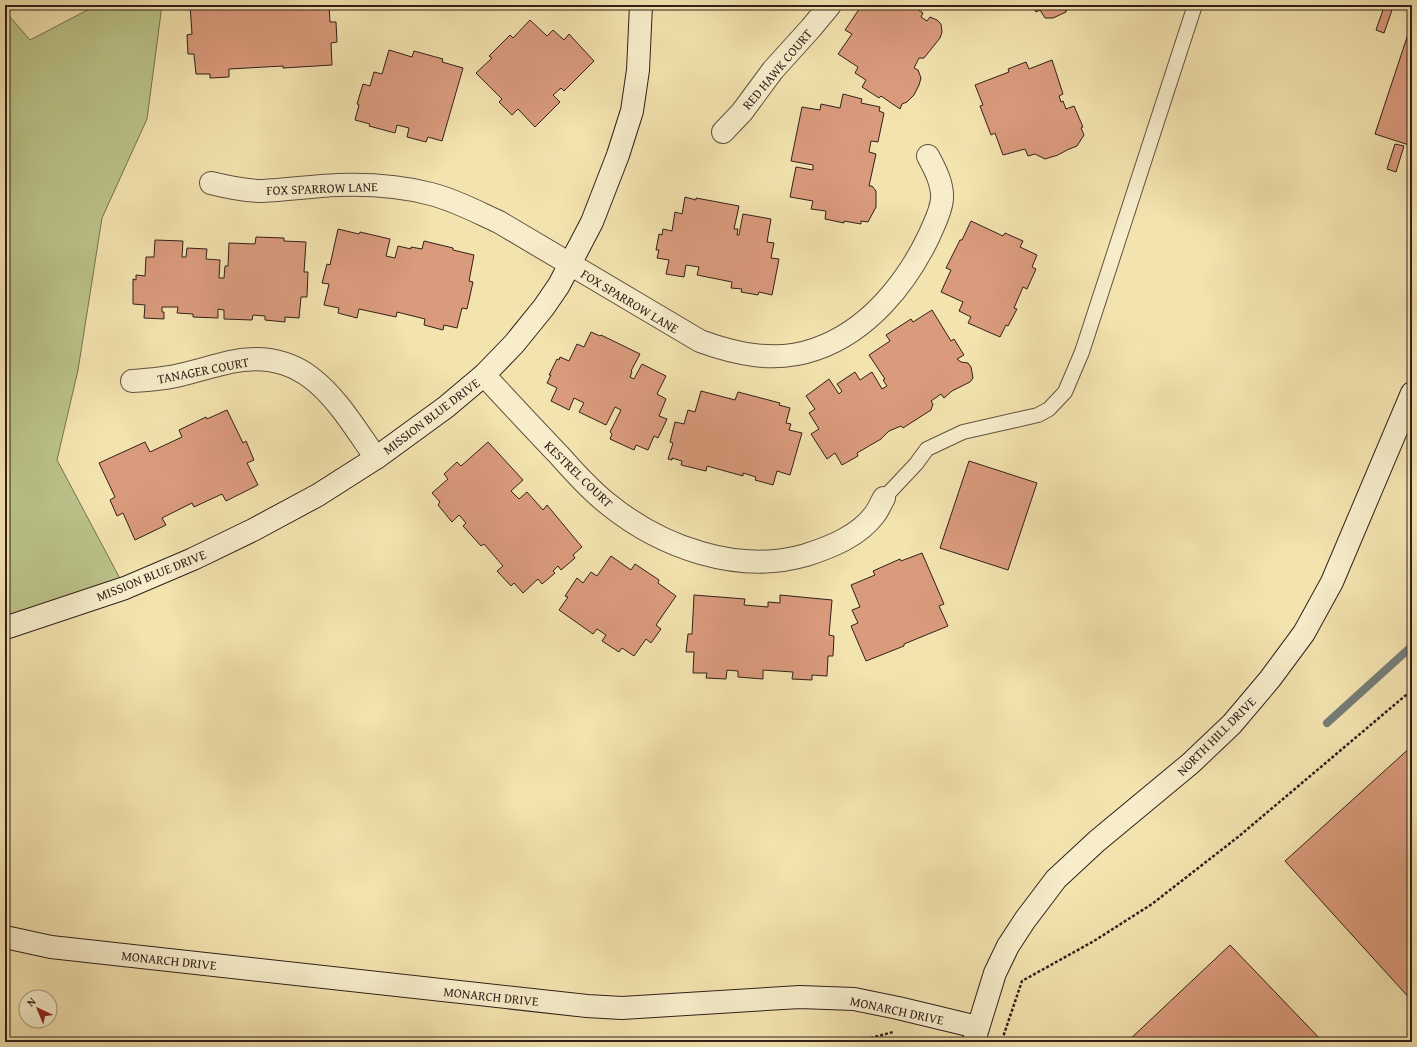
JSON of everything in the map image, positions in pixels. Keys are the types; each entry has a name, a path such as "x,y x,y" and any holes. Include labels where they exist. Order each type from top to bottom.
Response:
{"street":[{"name":"MISSION BLUE DRIVE","path":"5,628 126,588 193,559 253,530 318,495 376,458 446,407 484,376 514,344 544,307 570,265 592,222 618,155 632,111 638,70 641,5"},
{"name":"RED HAWK COURT","path":"723,132 742,112 773,70 830,5"},
{"name":"FOX SPARROW LANE","path":"211,183 226,187 262,190 337,185 369,185 401,187 432,194 499,222 700,341 742,354 767,357 790,355 815,350 838,340 862,324 884,304 905,278 938,217 942,198 938,174 928,156"},
{"name":"TANAGER COURT","path":"132,381 157,380 231,362 250,359 272,360 291,366 310,376 324,388 338,404 376,458"},
{"name":"KESTREL COURT","path":"484,376 584,482 608,504 633,522 662,538 692,550 723,559 756,562 790,559 823,549 851,536 864,526 875,514 884,498"},
{"name":"NORTH HILL DRIVE","path":"976,1035 995,973 1008,946 1056,878 1097,841 1190,763 1232,724 1270,679 1304,633 1332,582 1412,393"},
{"name":"MONARCH DRIVE","path":"5,937 51,947 587,1006 622,1008 800,997 854,1000 898,1008 976,1035"}],"lane":[{"path":"884,498 916,464 927,449 963,432 1038,415 1050,409 1065,392 1082,352 1195,5"}],"path":[{"path":"1001,1042 1022,981 1094,941 1152,904 1238,837 1412,690"},
{"path":"856,1042 893,1032"}],"green space":[{"path":"97,5 162,5 147,119 102,218 78,370 57,460 125,588 5,628 5,11 30,40"}],"building":[{"path":"190,5 329,5 330,22 336,22 337,42 331,43 332,65 229,69 229,77 210,78 210,74 196,74 194,54 188,54 187,35 192,34"},
{"path":"862,5 911,5 923,13 921,17 927,21 930,17 937,20 941,24 942,32 940,38 924,58 919,58 914,68 918,70 921,78 919,85 914,95 907,102 902,104 900,109 881,96 879,98 862,87 866,80 855,73 858,67 838,54 852,34 845,30"},
{"path":"1033,5 1072,5 1070,9 1066,10 1066,12 1053,18 1045,18 1040,10 1036,12"},
{"path":"1384,7 1392,10 1384,33 1376,30"},
{"path":"530,20 547,36 553,30 564,40 569,34 594,61 564,91 561,88 553,95 560,102 535,127 518,109 512,115 499,102 502,99 476,73 492,58 489,56 510,35 513,38"},
{"path":"1412,22 1412,146 1375,134"},
{"path":"389,50 412,57 414,51 443,59 442,62 463,68 442,141 428,137 426,142 407,137 409,128 397,125 395,133 369,126 370,124 355,120 359,105 357,104 363,84 370,86 374,72 382,74"},
{"path":"1052,60 1063,94 1059,96 1061,102 1063,101 1066,109 1074,106 1083,127 1081,128 1084,135 1077,146 1045,159 1035,154 1028,156 1025,149 1003,155 995,133 991,135 980,106 983,105 975,85 1009,72 1008,69 1026,62 1029,69"},
{"path":"843,94 862,99 861,103 880,107 879,111 884,113 878,142 871,141 869,152 876,154 869,186 872,186 876,191 876,207 868,222 861,221 861,224 844,221 844,223 825,219 826,211 811,209 813,201 790,197 796,167 813,170 813,165 791,161 802,107 820,110 821,104 840,108"},
{"path":"1395,144 1404,146 1396,172 1387,169"},
{"path":"685,197 739,206 734,229 738,229 737,235 739,235 743,214 771,219 767,242 774,243 771,258 779,259 772,295 759,292 758,295 741,292 742,289 731,288 732,282 697,275 699,267 686,265 684,277 666,274 669,260 657,258 659,250 656,250 659,234 662,235 663,229 672,231 675,212 682,214"},
{"path":"1412,198 1412,207 1408,205"},
{"path":"971,221 1003,236 1005,233 1023,241 1020,247 1037,255 1032,267 1036,269 1027,289 1023,287 1014,308 1017,309 1000,337 968,323 971,317 959,311 963,302 941,292 951,270 946,268"},
{"path":"338,229 359,234 360,232 390,239 386,256 395,258 398,246 411,249 411,247 422,249 424,241 474,255 469,281 473,282 467,309 462,308 457,328 444,325 443,330 424,325 425,319 397,312 396,317 359,309 357,318 338,313 339,308 324,305 329,284 322,283 327,264 330,265"},
{"path":"256,237 284,238 284,241 306,242 304,272 308,272 307,297 301,297 299,318 285,317 285,322 265,320 265,316 253,315 252,320 224,319 224,310 218,309 218,318 193,317 193,314 177,313 178,307 162,307 164,319 144,318 145,305 133,304 133,279 136,280 136,275 145,276 146,257 154,257 155,240 183,241 182,257 186,257 187,248 207,249 206,259 220,260 219,278 224,278 225,266 228,266 229,243 255,244"},
{"path":"932,310 951,341 954,339 964,355 957,359 961,362 968,363 971,367 973,378 970,382 952,391 944,398 941,394 931,401 933,404 931,410 903,428 901,426 889,431 881,439 857,453 858,456 842,465 835,453 827,459 811,434 819,429 809,413 815,409 806,396 829,379 839,394 842,391 837,384 855,372 860,380 872,372 882,389 887,386 883,380 885,379 869,355 890,341 886,335 911,319 913,322"},
{"path":"591,332 600,336 601,335 640,354 631,371 630,377 634,379 642,364 666,376 657,394 666,399 659,416 667,419 658,438 654,436 648,450 636,445 634,450 610,439 612,434 610,432 621,410 615,407 606,425 579,412 584,403 574,398 569,410 551,401 557,388 547,383 551,375 549,375 557,359 559,360 560,357 569,361 577,344 584,347"},
{"path":"701,391 735,400 738,392 780,403 779,405 790,408 786,423 791,424 789,430 802,433 790,475 777,471 773,485 755,480 756,477 743,473 743,476 707,466 706,471 681,465 682,461 672,458 672,460 668,459 673,443 670,442 675,422 684,424 688,410 695,412"},
{"path":"227,410 243,443 246,441 254,460 247,463 258,485 226,501 222,494 194,507 192,503 162,518 166,525 135,540 123,513 117,516 110,500 115,497 99,463 145,442 150,452 182,437 179,430 206,417 207,419"},
{"path":"488,442 523,480 511,491 519,499 527,492 543,510 547,505 582,547 573,555 575,558 561,570 558,566 553,571 555,573 542,584 538,579 523,593 514,583 511,586 497,571 503,566 484,544 481,546 463,526 466,523 459,515 452,522 438,505 440,502 432,493 448,479 444,474 457,462 461,466"},
{"path":"969,461 1037,483 1008,570 940,548"},
{"path":"922,553 944,604 939,606 948,626 866,661 851,626 858,623 852,610 860,607 851,585 875,575 873,571 900,559 901,561"},
{"path":"611,556 631,570 635,564 659,580 658,583 676,596 656,625 661,629 651,643 646,639 634,656 622,648 619,652 602,641 606,635 597,629 593,634 559,610 568,597 565,596 577,578 583,583 591,572 597,576"},
{"path":"694,595 745,599 744,605 768,607 768,602 780,603 780,595 832,600 829,635 834,636 833,656 828,656 827,676 812,675 812,680 792,679 793,672 763,670 763,679 738,677 738,671 727,670 726,679 706,678 707,673 693,673 694,652 686,652 688,634 692,634"},
{"path":"1412,746 1412,1001 1285,861"},
{"path":"1230,945 1323,1042 1127,1042"}],"waterway":[{"path":"1327,723 1412,646"}]}
